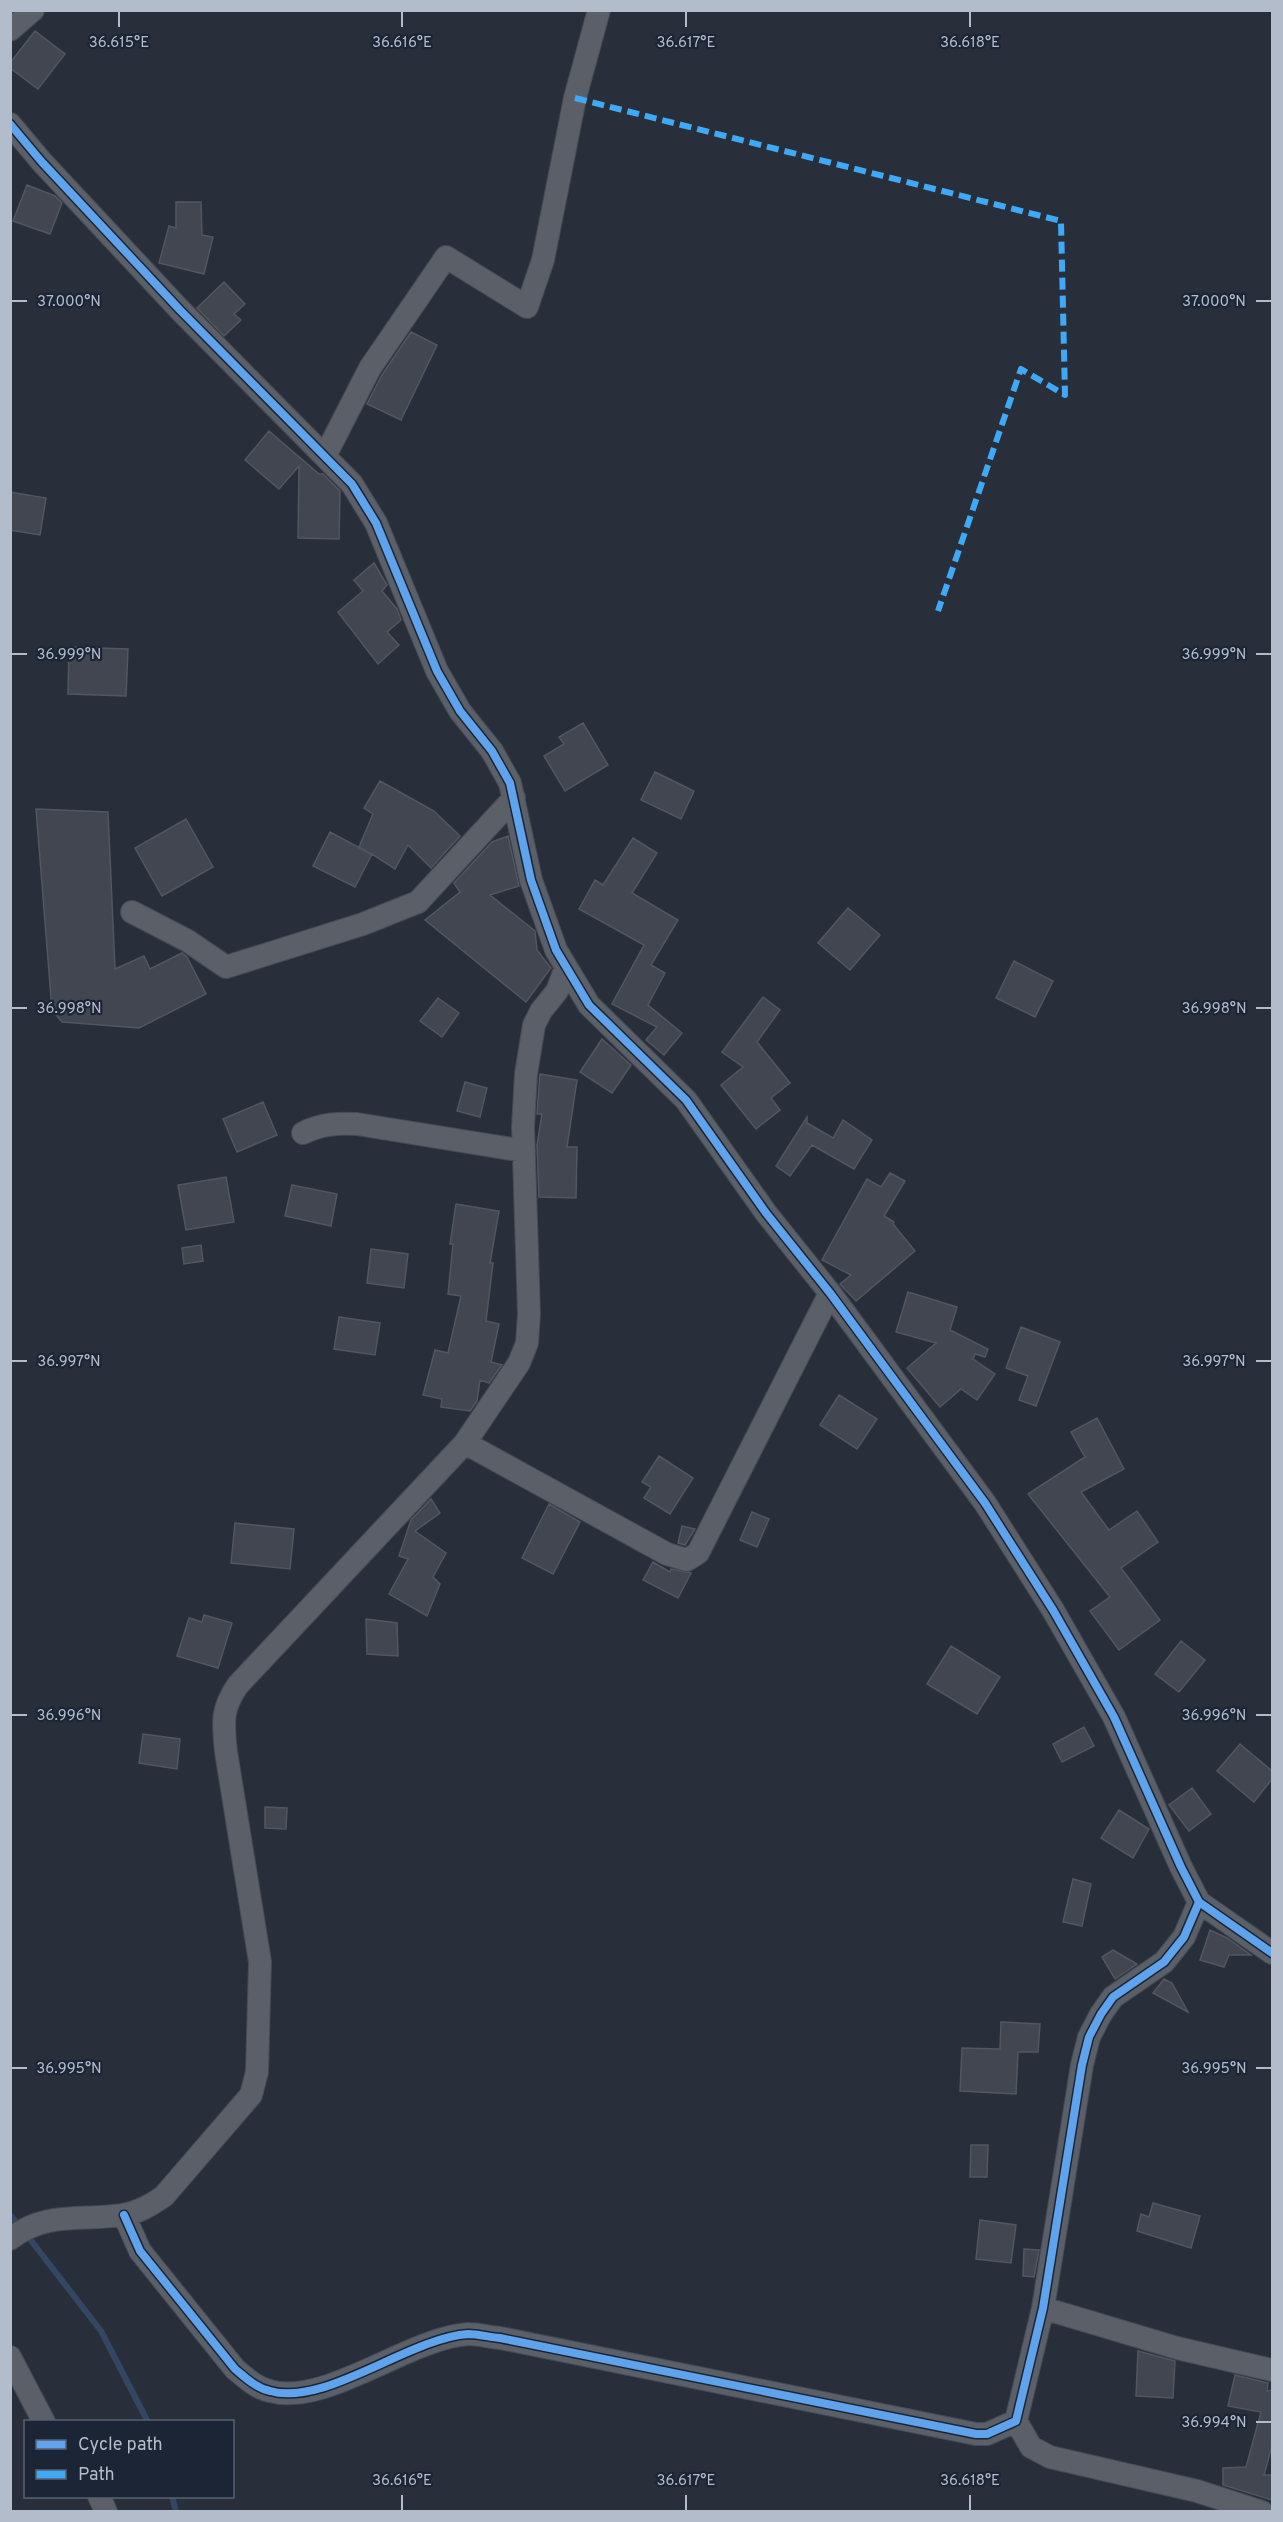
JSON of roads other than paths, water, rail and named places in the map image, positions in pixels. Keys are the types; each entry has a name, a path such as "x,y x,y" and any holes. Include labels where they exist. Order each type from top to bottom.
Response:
{"street":[{"path":"10,30 33,10"},
{"path":"324,456 370,368 446,257 527,307 543,260 575,98 599,10"},
{"path":"10,124 41,161 180,310 352,484 376,523 437,671 460,711 492,751 510,783 531,880 556,950 589,1005 686,1100 766,1213 830,1293 985,1503 1053,1610 1114,1717 1176,1857 1199,1902 1272,1953"},
{"path":"132,912 188,941 226,967 363,924 418,902 514,798"},
{"path":"10,2239 44,2220 124,2215 146,2208 164,2196 251,2095 257,2072 260,1962 226,1752 223,1723 226,1701 238,1684 465,1443 519,1363 527,1343 529,1314 524,1151 526,1074 534,1025 541,1011 557,991 566,967"},
{"path":"303,1133 316,1126 335,1122 524,1151"},
{"path":"465,1443 667,1554 687,1560 698,1553 830,1293"},
{"path":"1199,1902 1184,1936 1164,1962 1113,1997 1089,2037 1082,2065 1043,2308 1016,2421 1031,2447 1050,2457 1197,2491 1262,2511"},
{"path":"124,2215 140,2251 235,2369 253,2384 270,2391 303,2392 442,2340 468,2334 500,2338 976,2434 987,2434 1016,2421"},
{"path":"1043,2308 1177,2348 1272,2370"},
{"path":"10,2357 43,2420"}],"waterway":[{"path":"10,2215 20,2226"},
{"path":"26,2234 101,2331 147,2420"},
{"path":"172,2498 176,2512"}]}
